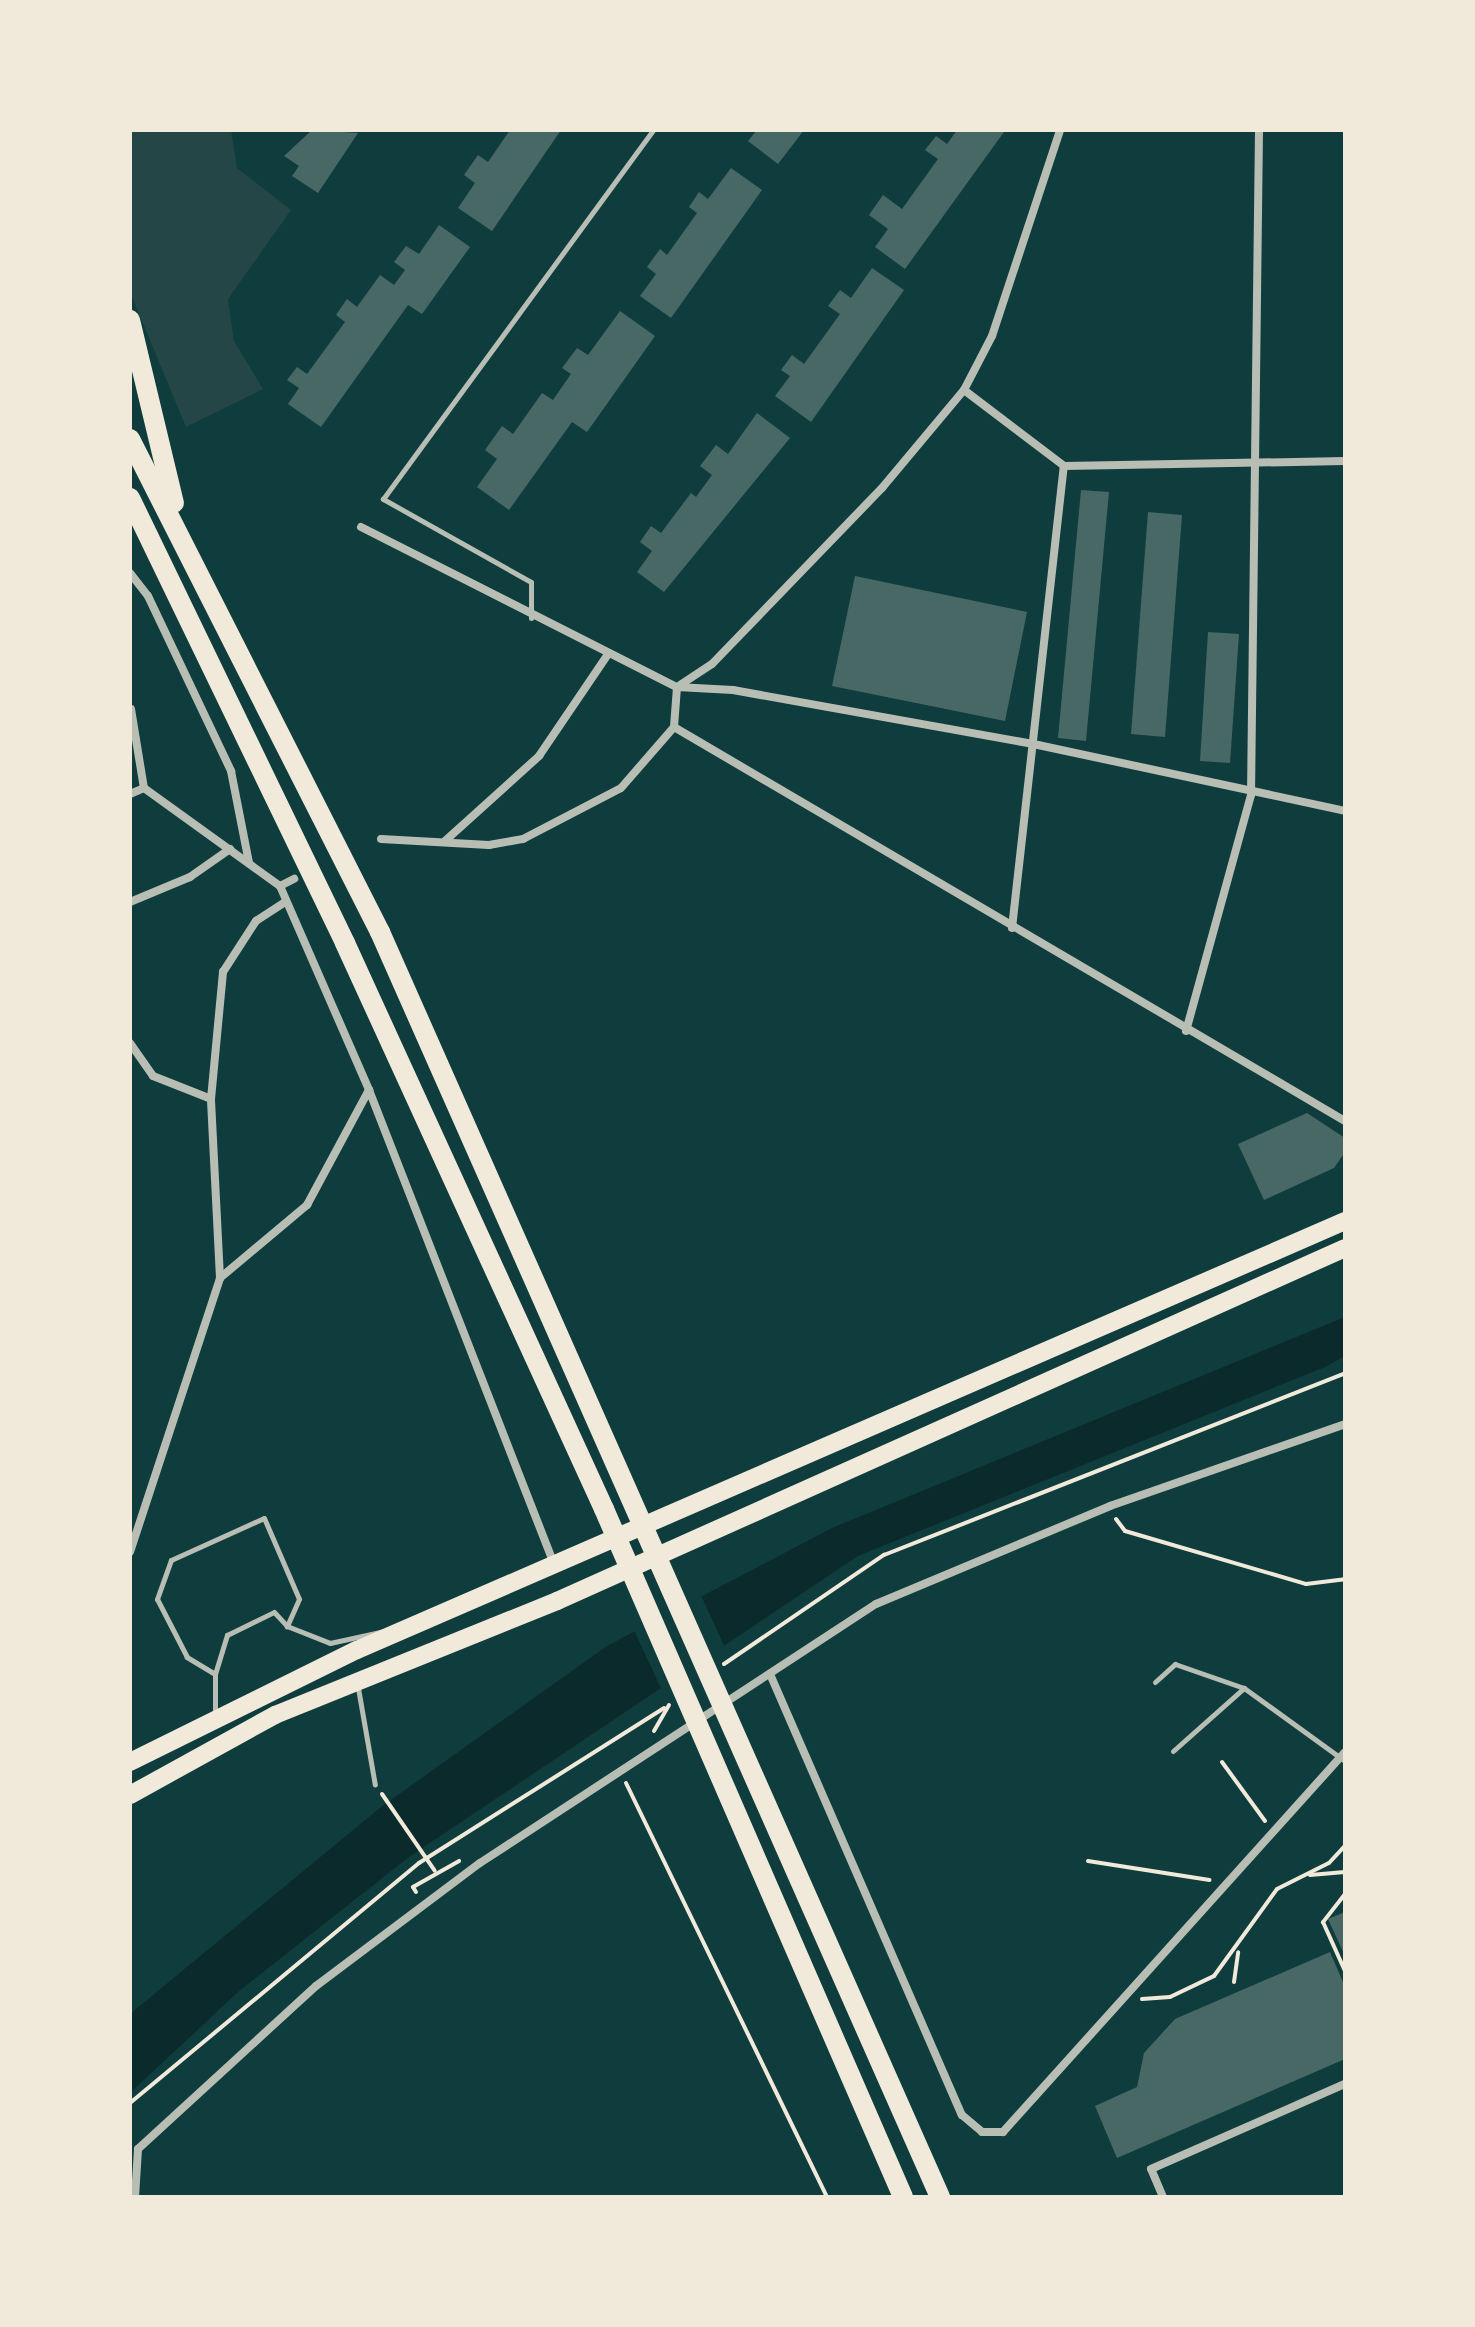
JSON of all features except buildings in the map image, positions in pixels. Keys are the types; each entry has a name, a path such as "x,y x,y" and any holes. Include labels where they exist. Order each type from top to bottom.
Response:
{"highway":[{"path":"130,320 182,534"},
{"path":"130,439 182,534 380,932 735,1721 940,2197"},
{"path":"130,498 345,943 604,1509 706,1735 903,2197"}],"main road":[{"path":"133,1759 401,1632 1345,1221"},
{"path":"130,1795 356,1679 557,1601 1345,1248"},
{"path":"1246,1292 1345,1261"}],"street":[{"path":"677,687 712,664 964,390 992,336 1060,130"},
{"path":"1186,1031 1251,795 1259,130"},
{"path":"964,390 1064,466 1345,461"},
{"path":"1012,928 1038,745 1064,466"},
{"path":"361,527 606,657 677,687 733,690 1038,745 1251,795 1345,811"},
{"path":"130,573 148,596 231,771 249,863"},
{"path":"445,841 539,756 606,657"},
{"path":"381,839 512,841 567,821 621,788 674,727 677,687"},
{"path":"131,709 144,788 280,886 369,1090 555,1566"},
{"path":"674,727 1186,1031 1345,1121"},
{"path":"130,794 144,788"},
{"path":"130,902 190,877 230,849"},
{"path":"280,886 294,879"},
{"path":"130,1552 220,1278 211,1099 223,972 256,921 285,902"},
{"path":"130,1043 153,1076 211,1099"},
{"path":"220,1278 307,1205 369,1090"},
{"path":"135,2197 138,2149 316,1986 652,1748 876,1604 1110,1506 1345,1424"},
{"path":"770,1674 970,2129 1003,2132 1276,1836 1343,1757"},
{"path":"1163,2197 1151,2169 1345,2084"}],"lane":[{"path":"531,618 531,582 383,499 653,130"},
{"path":"215,1674 187,1657 157,1599 171,1560 264,1518 299,1599 287,1626"},
{"path":"215,1718 215,1674 227,1635 274,1612 287,1626 330,1643 363,1630 401,1632"},
{"path":"1155,1682 1175,1664 1244,1688 1343,1757"},
{"path":"356,1679 375,1785"},
{"path":"1173,1751 1244,1688"}],"path":[{"path":"714,1671 884,1555 1345,1373"},
{"path":"1110,1506 1125,1531 1152,1540 1306,1584 1345,1579"},
{"path":"130,2103 419,1863 680,1696"},
{"path":"652,1748 655,1721 669,1704"},
{"path":"1222,1762 1276,1836"},
{"path":"620,1770 827,2197"},
{"path":"375,1785 435,1871"},
{"path":"1128,1996 1170,1997 1214,1976 1238,1949 1269,1898 1307,1875 1345,1846"},
{"path":"417,1892 413,1887 435,1871 456,1858 460,1863"},
{"path":"1088,1861 1232,1883"},
{"path":"1307,1875 1345,1872"},
{"path":"1345,1894 1323,1922 1345,1971"},
{"path":"1234,1982 1238,1949"}],"shaded area":[{"path":"130,130 231,130 237,168 291,210 228,299 234,341 263,389 186,427 130,292"},
{"path":"1345,1317 1345,1356 1325,1367 858,1556 409,1857 238,1992 130,2093 130,2014 381,1807 607,1646 832,1528"}],"pier":[{"path":"700,1593 726,1650 663,1693 633,1628"}]}
